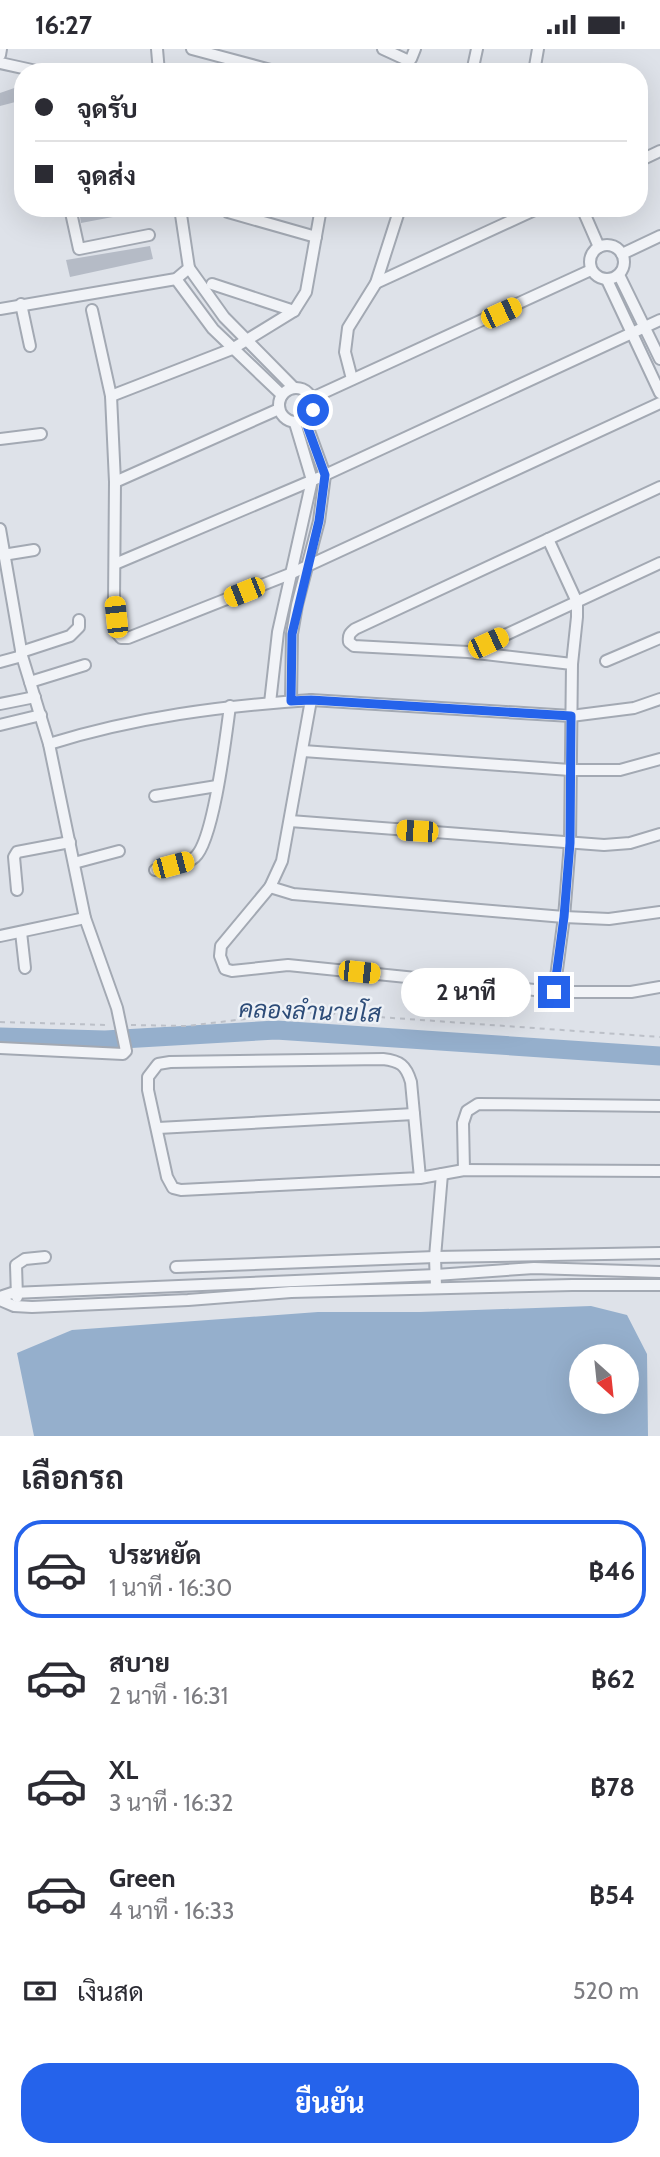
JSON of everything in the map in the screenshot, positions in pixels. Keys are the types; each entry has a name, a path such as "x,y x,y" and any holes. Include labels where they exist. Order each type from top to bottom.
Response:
{"street":[{"path":"0,55 1,49"},
{"path":"192,49 244,63"},
{"path":"383,49 407,60 411,59 415,49"},
{"path":"72,217 79,249 149,235"},
{"path":"181,217 189,268 224,317 294,388 303,390 312,398 313,410 300,421 285,419 279,409 282,395 294,388"},
{"path":"246,217 316,237"},
{"path":"111,396 232,349 294,311 306,292 319,217"},
{"path":"352,379 345,352 348,328 376,283 397,217"},
{"path":"376,283 519,217"},
{"path":"586,217 599,247"},
{"path":"622,254 660,236"},
{"path":"660,359 619,275 624,261 622,254 612,246 599,247 590,257 591,270 595,275 607,280 660,393"},
{"path":"0,309 176,279 189,268"},
{"path":"312,398 591,270"},
{"path":"607,280 619,275"},
{"path":"176,279 213,329 282,395"},
{"path":"212,284 294,311"},
{"path":"21,304 30,346"},
{"path":"92,310 111,396 115,482 114,601 117,633 121,638 128,638 290,574 660,403"},
{"path":"115,563 325,475 660,320"},
{"path":"115,482 279,409"},
{"path":"291,701 292,634 319,521 325,475 300,421"},
{"path":"270,703 278,632 312,480 300,421"},
{"path":"0,439 41,434"},
{"path":"572,664 468,652 354,646 348,638 355,629 660,487"},
{"path":"0,529 3,572 21,654 49,744 85,918 126,1051 123,1054 0,1048"},
{"path":"548,539 577,602 572,664 570,843 554,992"},
{"path":"3,555 34,550"},
{"path":"468,652 660,563"},
{"path":"0,662 70,636 79,627 79,620"},
{"path":"606,661 660,638"},
{"path":"30,682 85,664"},
{"path":"0,704 35,697"},
{"path":"49,744 142,719 230,706 291,701 571,716 634,709 660,699"},
{"path":"311,700 282,861 270,887 221,946 220,955 225,969 232,971 288,965 554,992 631,992 660,987"},
{"path":"155,870 191,860 204,846 230,706"},
{"path":"0,725 41,715"},
{"path":"303,751 570,770 620,770 660,759"},
{"path":"155,796 217,786"},
{"path":"290,821 570,843 617,844 660,834"},
{"path":"17,890 14,857 17,852 70,842"},
{"path":"74,863 119,851"},
{"path":"270,887 293,894 564,917 609,919 660,912"},
{"path":"0,936 85,918"},
{"path":"21,932 25,968"},
{"path":"420,1178 407,1068 398,1061 170,1062 158,1064 148,1077 148,1090 167,1177 173,1188 181,1191 420,1178 464,1170 660,1171"},
{"path":"464,1170 463,1123 467,1111 478,1104 660,1106"},
{"path":"158,1128 414,1114"},
{"path":"436,1287 435,1257 442,1174"},
{"path":"176,1267 435,1257 660,1253"},
{"path":"18,1307 16,1265 25,1259 45,1257"},
{"path":"0,1298 17,1293 436,1275 534,1268 660,1272"},
{"path":"0,1298 18,1307 436,1287 660,1285"},
{"path":"166,1286 166,1300"}],"path":[{"path":"0,1022 187,1025 282,1014 323,1013 660,1037"}],"water":[{"path":"591,1306 627,1315 647,1354 648,1436 34,1436 17,1353 72,1330 318,1312 420,1312"}],"building":[{"path":"14,88 14,102 0,106 0,93"},
{"path":"80,217 113,217 81,223"},
{"path":"150,246 153,259 70,277 66,260"}],"waterway":[{"name":"คลองลำนายโส","path":"0,1037 105,1040 276,1030 660,1056"}],"route":[{"path":"313,410 305,420 325,475 319,521 292,634 291,701 571,716 570,843 554,992"}]}
